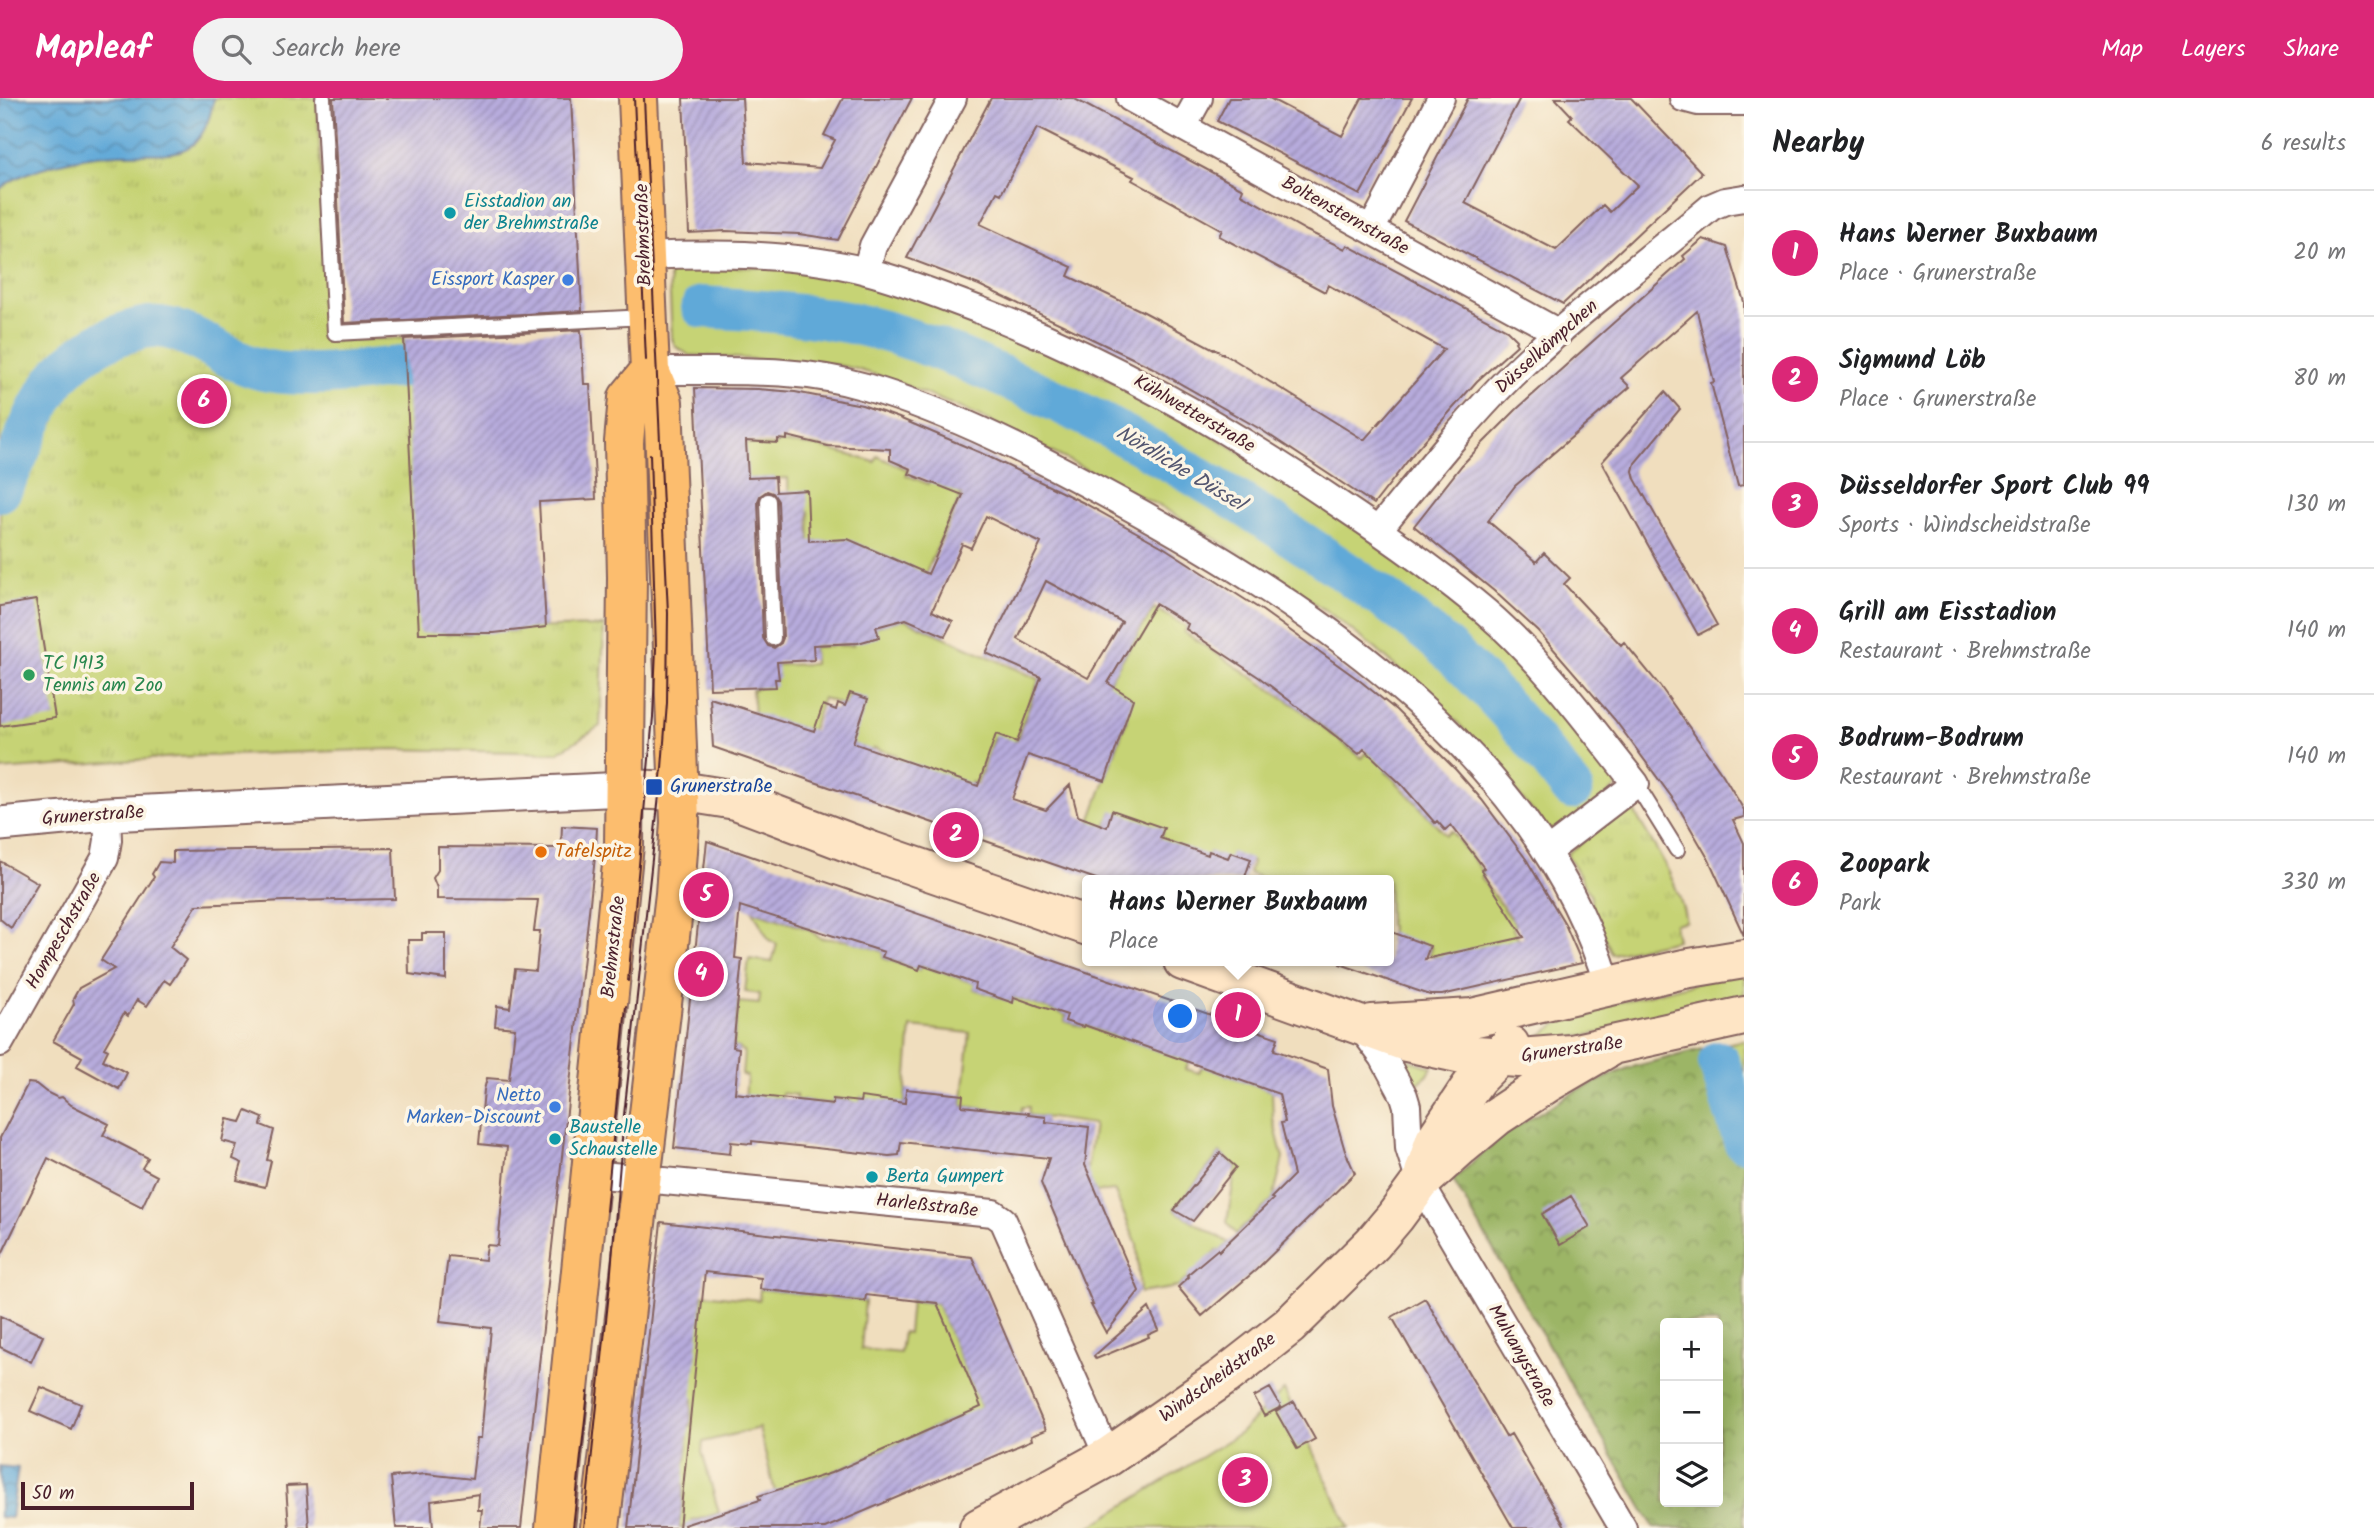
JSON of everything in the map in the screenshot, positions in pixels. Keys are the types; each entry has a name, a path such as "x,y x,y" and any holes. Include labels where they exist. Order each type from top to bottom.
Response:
{"main road":[{"name":"Brehmstraße","path":"600,1528 675,894 680,822 663,402 650,371 638,98"},
{"name":"Brehmstraße","path":"555,1528 624,845 627,577 624,442 628,398 650,371"},
{"name":"Grunerstraße","path":"625,789 680,791 736,800 1082,924"},
{"name":"Grunerstraße","path":"1360,1025 1472,1018 1744,959"},
{"name":"Grunerstraße","path":"1197,966 1427,1049 1497,1057 1544,1057 1609,1047 1744,1016"},
{"name":"Windscheidstraße","path":"1420,1183 1435,1140 1477,1078 1517,1039 1592,990"},
{"name":"Windscheidstraße","path":"979,1528 1108,1457 1225,1376 1289,1326 1373,1243 1420,1183 1496,1117 1609,1047"}],"street":[{"path":"866,271 873,246 953,98"},
{"name":"Boltensternstraße","path":"1130,98 1559,333"},
{"path":"1183,127 1199,98"},
{"path":"1371,230 1441,98"},
{"path":"1682,98 1698,102 1744,102"},
{"name":"Düsselkämpchen","path":"1378,530 1464,426 1512,375 1712,207 1725,201 1744,198"},
{"name":"Kühlwetterstraße","path":"645,256 775,258 866,271 943,296 1007,321 1075,350 1160,393 1283,466 1378,530 1487,613 1536,661 1636,784"},
{"path":"650,371 757,372 804,376 864,386 972,426 1161,524 1265,587 1320,625 1411,695 1474,759 1547,852 1580,911 1600,956 1592,990"},
{"path":"1547,852 1636,784"},
{"name":"Grunerstraße","path":"0,824 107,814 625,789"},
{"name":"Hompeschstraße","path":"0,1043 105,858 108,839 107,814"},
{"path":"1360,1025 1383,1057 1404,1096 1409,1148 1420,1183"},
{"name":"Harleßstraße","path":"592,1174 993,1213 1003,1220 1108,1457"},
{"name":"Mulvanystraße","path":"1420,1183 1621,1527"}],"lane":[{"path":"323,98 335,334 647,317"},
{"path":"768,501 772,638"},
{"name":"Kühlwetterstraße","path":"1636,784 1677,850"}],"green space":[{"path":"0,98 317,98 330,341 405,338 405,355 446,634 516,631 516,628 604,626 600,726 557,753 391,749 177,757 0,770"},
{"path":"678,266 783,268 865,279 1019,334 1185,418 1373,535 1505,641 1617,773 1619,785 1558,833 1549,831 1458,723 1376,649 1328,612 1226,545 1163,508 978,415 886,378 830,364 689,355 675,346 672,339 669,274"},
{"path":"777,442 816,446 875,462 877,456 908,470 906,475 928,484 930,479 962,494 925,574 810,548 809,511 789,511 788,478 745,480 742,443 776,446"},
{"path":"1154,608 1187,627 1184,632 1296,706 1362,758 1368,751 1389,768 1386,771 1446,835 1451,831 1485,875 1481,878 1516,925 1512,928 1519,939 1443,959 1429,954 1431,947 1400,937 1397,944 1394,943 1394,875 1254,875 1249,873 1252,862 1231,855 1227,865 1158,849 1163,832 1111,814 1104,832 1088,827 1127,719 1095,704"},
{"path":"904,619 1039,679 1015,744 994,737 977,784 971,782 968,790 895,762 897,755 874,748 872,753 851,746 866,701 849,695 845,706 823,698 811,732 754,715 752,690 776,680 775,665 814,664 813,647 853,645 853,633"},
{"path":"1627,806 1632,808 1664,863 1677,891 1686,921 1674,924 1677,940 1612,954 1591,908 1591,896 1567,854"},
{"path":"753,911 808,929 820,938 853,941 884,952 883,958 919,970 921,965 976,984 974,989 1012,1002 1014,997 1066,1015 1065,1021 1189,1061 1186,1069 1199,1073 1202,1066 1272,1091 1273,1119 1283,1158 1273,1199 1236,1234 1227,1222 1236,1167 1220,1153 1174,1210 1229,1243 1220,1252 1217,1250 1178,1287 1140,1293 1137,1245 1114,1190 1097,1192 1085,1182 1094,1124 1028,1115 1029,1107 1022,1107 1021,1113 962,1106 970,1033 911,1027 904,1111 861,1097 860,1106 848,1100 834,1099 833,1104 796,1100 796,1095 782,1093 781,1098 745,1098 747,1076 742,1075 744,1052 733,1047 738,1002 759,1004 760,994 745,992 749,959 772,962 777,944 769,940"},
{"path":"1744,971 1744,1007 1525,1046 1557,1024 1588,1010"},
{"path":"1744,1040 1744,1133 1703,1049"},
{"path":"1703,1049 1744,1133 1744,1528 1654,1528 1453,1180 1506,1133 1576,1091 1628,1068"},
{"path":"1397,1057 1432,1067 1428,1075 1411,1089"},
{"path":"760,1289 865,1301 861,1349 900,1353 903,1332 908,1333 911,1301 937,1303 983,1411 959,1417 831,1473 775,1492 759,1428 703,1442 702,1452 719,1513 692,1521 694,1527 679,1528 684,1485 677,1484 683,1470 688,1442 687,1426 690,1426 693,1399 686,1398 703,1294 759,1300"},
{"path":"1284,1390 1349,1528 1088,1528 1240,1433"}],"water":[{"path":"0,98 214,98 202,135 193,145 182,150 169,153 104,155 73,160 24,175 0,189"},
{"path":"0,1466 18,1468 11,1518 0,1517"}],"building":[{"name":"Eisstadion an der Brehmstraße","path":"333,98 571,98 582,311 344,323"},
{"path":"683,98 742,98 746,162 820,168 835,140 824,135 843,98 912,98 838,240 799,234 726,231 689,233"},
{"path":"991,98 1073,98 1243,189 1241,194 1307,231 1345,249 1347,245 1507,330 1517,340 1517,345 1477,381 1417,449 1374,504 1260,429 1151,367 979,285 907,258","holes":["1037,128 1134,177 1132,180 1222,230 1219,236 1325,292 1328,285 1444,349 1364,440 1233,359 1068,276 1072,267 980,224 997,192 1001,194"]},
{"path":"1229,98 1269,98 1342,136 1362,98 1412,98 1360,195 1217,121"},
{"path":"1468,98 1520,98 1465,203 1556,250 1603,205 1610,212 1638,185 1569,119 1572,116 1555,98 1631,98 1702,173 1563,304 1404,221"},
{"path":"1703,239 1727,247 1744,302 1744,485 1738,486 1711,383 1714,382 1697,311 1621,378 1630,387 1515,486 1488,521 1536,562 1544,553 1570,578 1564,584 1621,645 1624,642 1660,686 1723,775 1744,810 1744,817 1733,820 1744,843 1744,936 1709,860 1676,803 1615,720 1538,631 1414,526 1462,465 1518,408 1685,259 1683,256"},
{"path":"581,330 584,384 590,384 596,499 539,502 546,627 494,633 419,633 404,339"},
{"path":"695,388 795,392 862,405 899,418 981,453 1084,503 1163,547 1263,611 1396,710 1456,770 1526,859 1565,924 1582,963 1442,995 1430,995 1346,966 1394,966 1394,933 1430,946 1425,959 1524,937 1481,870 1484,868 1451,825 1445,830 1437,821 1435,823 1402,785 1364,749 1359,754 1260,678 1186,629 1188,624 1155,604 1108,683 1133,699 1105,781 1028,755 1012,799 1046,810 1070,785 1078,816 1107,827 1112,810 1164,828 1160,838 1208,855 1209,851 1228,858 1231,852 1251,859 1246,875 1084,875 713,747 710,698 814,731 823,705 836,710 838,703 845,706 850,693 868,699 853,743 978,786 996,734 1017,742 1041,677 986,653 1041,543 986,516 971,548 962,544 932,611 953,621 945,636 906,619 876,627 879,637 858,643 813,645 814,660 777,662 779,679 775,679 776,687 710,689","holes":["787,436 828,446 890,449 890,460 911,469 909,474 963,495 928,574 848,539 809,541 807,490 776,492 775,477 748,478 746,441 778,443 778,439 787,440","767,491 773,493 778,501 783,638 774,648 768,646 763,638 758,501","1046,581 1122,622 1088,678 1018,639"]},
{"path":"1665,392 1680,409 1635,463 1633,471 1717,625 1698,635 1602,462"},
{"path":"36,600 55,718 0,726 0,606"},
{"path":"562,826 597,828 596,848 521,1528 480,1528 482,1510 478,1510 479,1494 431,1501 433,1528 396,1528 391,1477 426,1474 472,1479 477,1438 481,1438 491,1328 440,1322 448,1256 485,1260 487,1245 498,1246 507,1147 479,1144 484,1090 487,1078 509,1080 515,1028 495,1026 497,1006 510,1008 515,969 536,971 540,931 534,931 538,900 437,899 433,878 438,870 438,847 561,848"},
{"path":"707,841 1278,1038 1274,1050 1328,1069 1332,1106 1345,1151 1355,1173 1256,1270 1202,1316 1178,1287 1189,1277 1187,1275 1218,1249 1219,1251 1273,1199 1271,1198 1294,1175 1281,1123 1285,1122 1279,1094 1084,1025 1083,1027 1065,1021 1067,1015 1014,997 1013,1003 974,989 975,984 945,973 921,965 919,970 882,957 884,952 740,906 735,958 742,959 733,1047 739,1048 735,1093 833,1104 833,1099 860,1102 861,1097 905,1103 906,1089 963,1095 962,1106 1029,1113 1028,1115 1046,1117 1046,1122 1089,1127 1085,1165 1139,1291 1106,1333 1091,1305 1041,1183 1049,1158 901,1142 899,1155 889,1156 752,1141 752,1144 731,1142 730,1154 674,1148"},
{"path":"393,848 395,899 197,905 170,947 186,960 170,984 164,980 147,1006 137,1000 128,1016 124,1013 104,1048 108,1050 103,1060 127,1073 119,1089 77,1066 82,1057 53,1041 74,1004 73,999 79,988 114,969 101,960 154,877 152,874 159,862 173,863 173,851"},
{"path":"0,861 38,883 11,928 0,919"},
{"path":"422,933 446,933 446,979 409,974 408,940 422,940"},
{"path":"28,1083 36,1084 58,1098 62,1097 71,1105 109,1124 103,1135 148,1158 142,1168 157,1176 142,1207 48,1158 0,1258 0,1138"},
{"path":"246,1111 263,1118 261,1125 274,1130 267,1160 271,1161 265,1187 237,1180 242,1163 233,1159 237,1145 222,1141 227,1119 241,1122"},
{"path":"1220,1153 1236,1167 1193,1221 1174,1210"},
{"path":"1571,1196 1590,1227 1560,1245 1542,1214"},
{"path":"661,1222 972,1257 1046,1430 1031,1436 1032,1440 825,1528 685,1528 684,1525 760,1500 758,1496 831,1473 981,1407 937,1303 866,1295 865,1301 760,1289 761,1278 705,1272 679,1528 628,1528"},
{"path":"1425,1298 1506,1437 1511,1434 1566,1528 1513,1528 1392,1317"},
{"path":"1149,1308 1159,1330 1148,1335 1149,1337 1096,1359 1094,1356"},
{"path":"0,1316 43,1336 31,1362 0,1347"},
{"path":"41,1387 81,1404 71,1429 30,1411"},
{"path":"1270,1388 1281,1407 1264,1416 1254,1397"},
{"path":"1294,1402 1315,1439 1297,1449 1276,1412"},
{"path":"306,1485 309,1528 289,1528 286,1486"}],"waterway":[{"name":"Nördliche Düssel","path":"702,307 804,316 887,332 950,354 1013,381 1141,445 1279,528 1410,619 1447,649 1493,695 1572,789"},
{"name":"Nördliche Düssel","path":"0,491 41,404 58,377 94,347 130,331 148,327 166,328 192,337 242,363 269,371 319,374 402,367"},
{"name":"Nördliche Düssel","path":"1719,1062 1744,1141"}],"tram line":[{"path":"634,98 646,360"},
{"path":"584,1528 667,703 668,613 644,98"},
{"path":"628,981 653,717 656,649 650,454"},
{"path":"606,1211 626,1006"},
{"path":"573,1528 588,1392"}],"place":[{"name":"Eisstadion an der Brehmstraße","path":"450,213"},
{"name":"Eissport Kasper","path":"568,280"},
{"name":"Zoopark","path":"204,401"},
{"name":"TC 1913 Tennis am Zoo","path":"29,675"},
{"name":"Grunerstraße","path":"654,787"},
{"name":"Sigmund Löb","path":"956,835"},
{"name":"Tafelspitz","path":"541,852"},
{"name":"Bodrum-Bodrum","path":"706,895"},
{"name":"Grill am Eisstadion","path":"701,974"},
{"name":"Hans Werner Buxbaum","path":"1238,1015"},
{"name":"Netto Marken-Discount","path":"555,1107"},
{"name":"Baustelle Schaustelle","path":"555,1139"},
{"name":"Berta Gumpert","path":"872,1177"},
{"name":"Düsseldorfer Sport Club 99","path":"1245,1480"}]}
